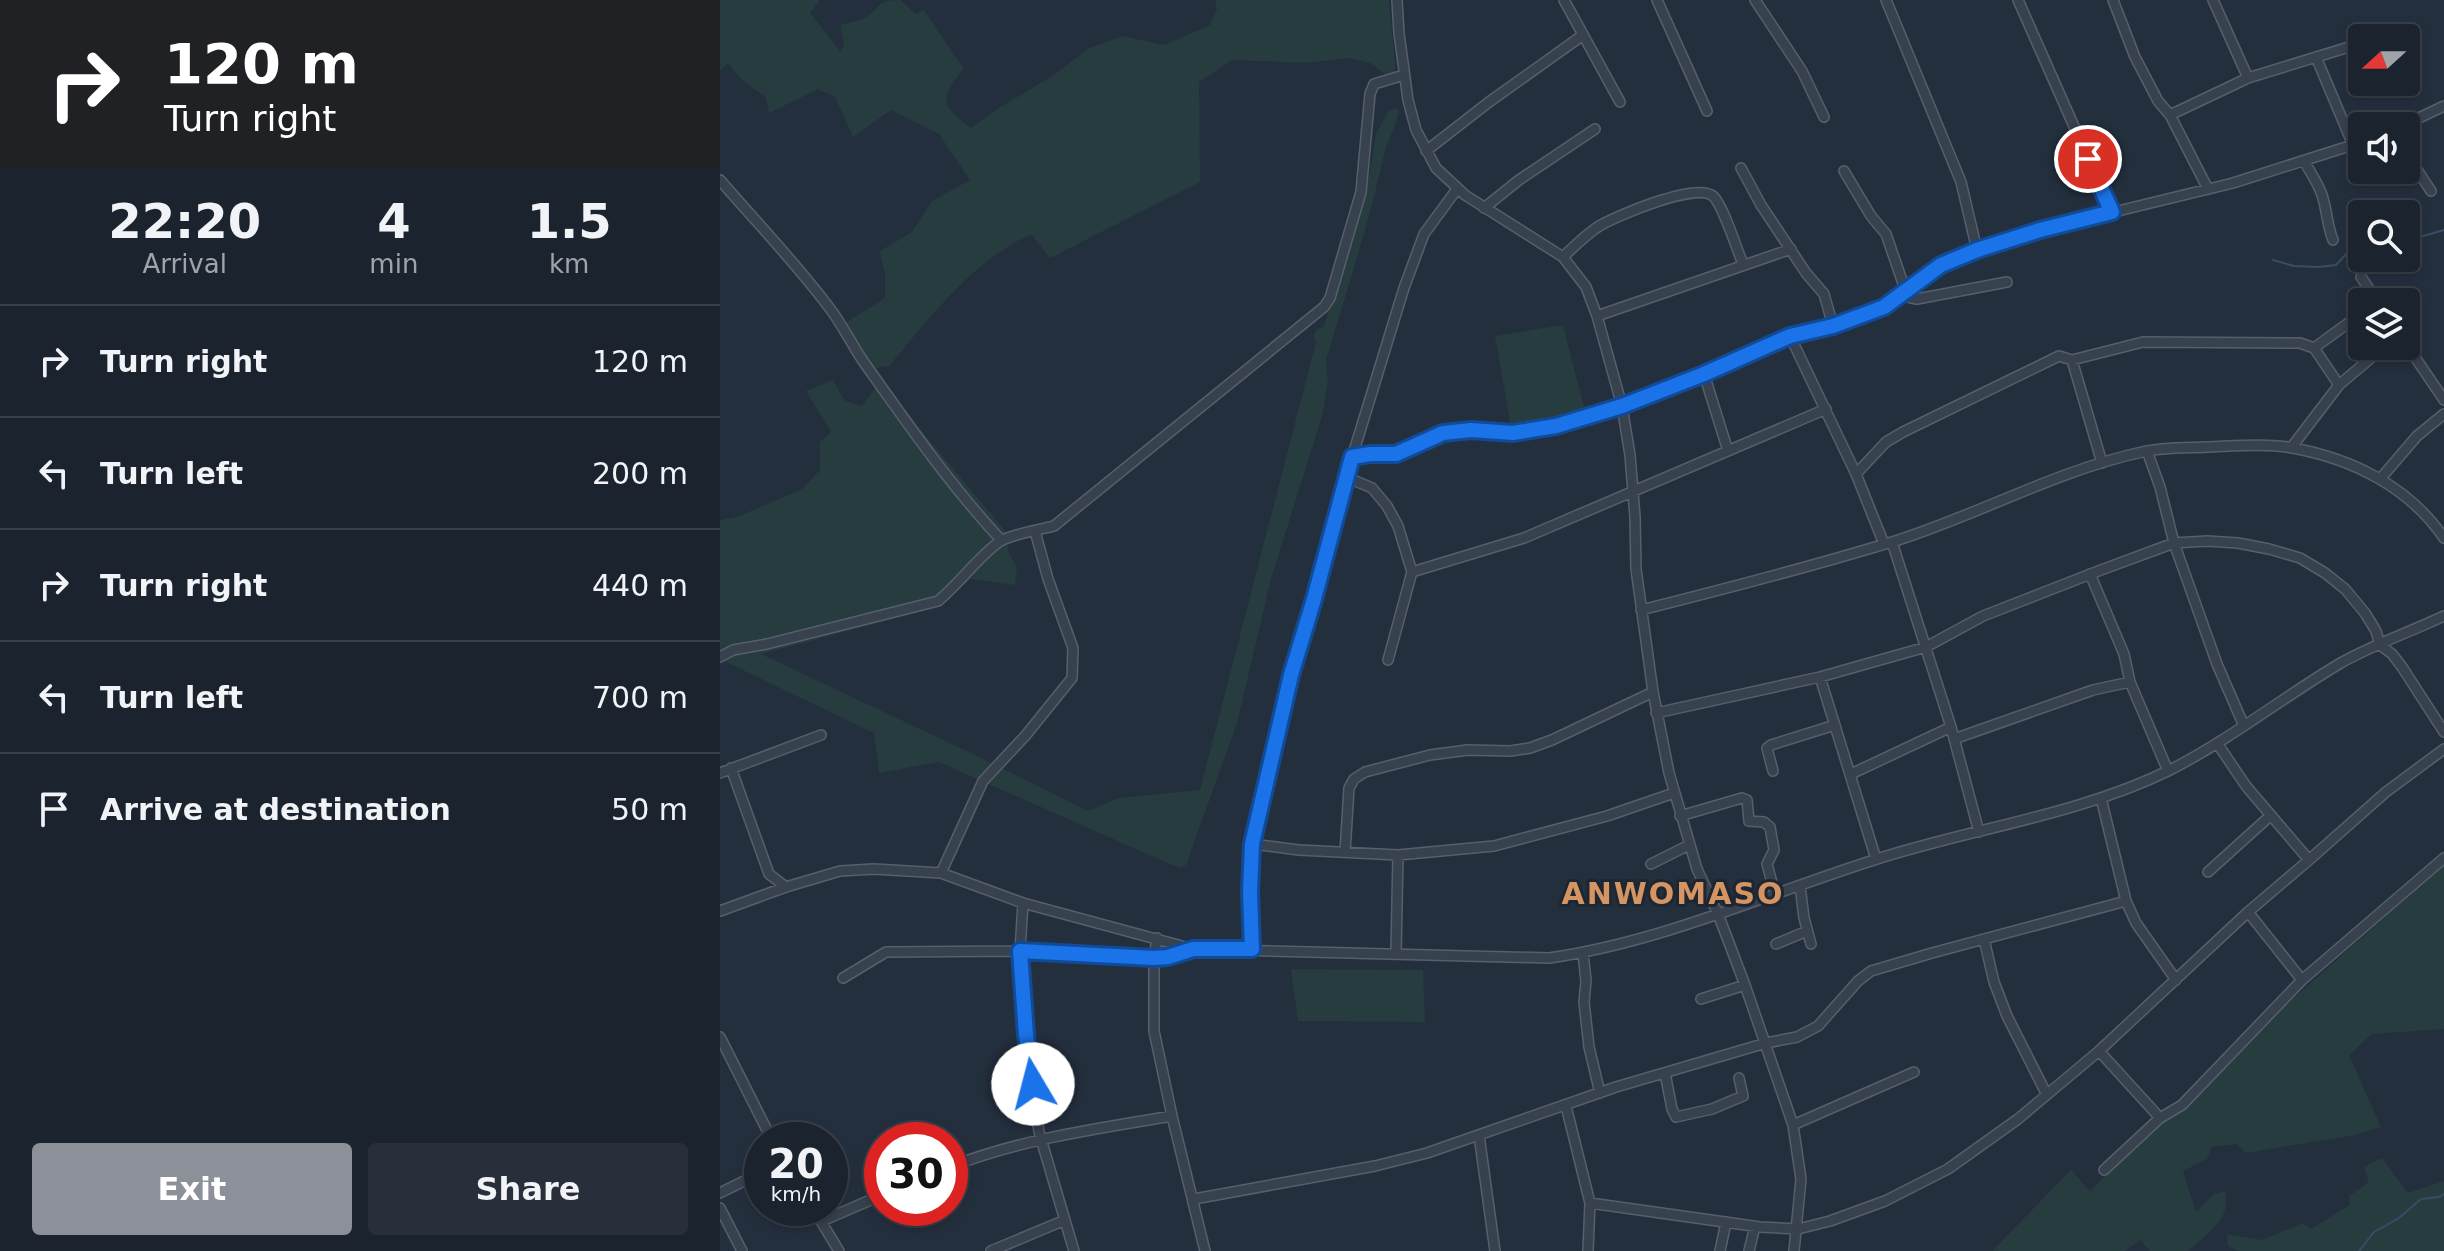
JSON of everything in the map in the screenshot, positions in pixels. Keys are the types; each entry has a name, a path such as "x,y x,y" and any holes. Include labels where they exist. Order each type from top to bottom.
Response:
{"street":[{"path":"1397,0 1404,75 1416,130 1436,168 1457,189 1484,208 1563,257 1586,287 1597,316 1622,406 1633,490 1641,610 1656,713 1674,793 1697,869 1745,985 1793,1125 1801,1179 1794,1251"},
{"path":"1564,0 1620,102"},
{"path":"1657,0 1707,111"},
{"path":"1755,0 1802,71 1824,117"},
{"path":"1886,0 1961,182 1977,250"},
{"path":"2018,0 2112,212"},
{"path":"2113,0 2135,57 2158,101 2170,115 2208,189"},
{"path":"2213,0 2248,78"},
{"path":"1426,151 1583,35"},
{"path":"2170,115 2248,78 2348,47"},
{"path":"2316,57 2348,123"},
{"path":"720,657 733,650 938,601 954,589 978,560 1001,540 1054,526 1324,307 1330,298 1361,192 1370,94 1374,84 1404,75"},
{"path":"2420,117 2444,106"},
{"path":"1484,208 1519,180 1595,129"},
{"path":"1352,457 1396,454 1443,433 1471,430 1513,433 1556,426 1622,406 1790,336 1833,326 1884,307 1941,265 1977,250 2040,230 2208,189 2348,146"},
{"path":"2304,161 2319,186 2333,240"},
{"path":"1741,168 1761,205 1806,273 1824,294 1833,326"},
{"path":"1844,171 1863,204 1886,234 1906,292 1911,298 2007,282"},
{"path":"2420,174 2431,191"},
{"path":"720,180 801,271 960,494 1001,540"},
{"path":"1252,949 1252,844 1291,675 1346,477 1416,254 1424,234 1457,189"},
{"path":"1563,257 1598,227 1620,216 1673,197 1705,192 1719,204 1743,264"},
{"path":"1597,316 1791,249"},
{"path":"2361,277 2368,288"},
{"path":"2314,348 2348,323"},
{"path":"1790,336 1888,543 1926,647 1979,832"},
{"path":"1856,474 1886,442 2052,358 2065,356 2072,360 2143,342 2300,343 2314,348 2339,385"},
{"path":"2072,360 2102,463"},
{"path":"2291,448 2339,385 2368,360"},
{"path":"2417,360 2444,400"},
{"path":"1704,374 1728,451"},
{"path":"1412,572 1524,538 1826,409"},
{"path":"2381,478 2417,436 2444,414"},
{"path":"1641,610 1744,585 1888,543 2102,463 2147,451 2241,446 2291,448 2337,460 2381,478 2411,500 2444,538"},
{"path":"2147,451 2174,543 2217,664 2244,726"},
{"path":"1346,477 1372,488 1387,506 1398,526 1412,572 1388,660"},
{"path":"941,873 983,781 1026,735 1072,678 1073,648 1048,579 1035,531"},
{"path":"1656,713 1820,677 1926,647 1983,616 2174,543 2238,543 2300,558 2345,589 2365,613 2380,645 2402,667 2444,732"},
{"path":"2090,574 2124,654 2130,682 2168,771"},
{"path":"720,911 840,871 874,869 941,873 1023,903 1193,949 1549,958 1583,953 1718,914 1876,859 2043,817 2101,798 2168,771 2341,663 2444,616"},
{"path":"1820,677 1876,859"},
{"path":"1954,739 2093,690 2130,682"},
{"path":"1345,852 1349,788 1354,779 1365,772 1430,755 1530,748 1653,692"},
{"path":"1773,771 1767,748 1771,745 1835,725"},
{"path":"1851,774 1951,727"},
{"path":"720,773 821,735"},
{"path":"2217,743 2230,765 2270,816 2309,860"},
{"path":"1590,1203 1798,1229 1885,1201 1948,1169 2018,1119 2099,1051 2248,912 2386,792 2444,749"},
{"path":"731,768 769,874 786,887"},
{"path":"1252,844 1299,850 1398,855 1494,846 1607,816 1674,793"},
{"path":"1680,816 1742,798 1747,800 1749,821 1764,822 1770,827 1774,850 1767,864 1775,894"},
{"path":"2101,798 2126,901 2136,923 2176,980"},
{"path":"2208,872 2270,816"},
{"path":"1651,864 1689,845"},
{"path":"1396,954 1398,855"},
{"path":"2104,1170 2160,1118 2182,1105 2302,980 2444,858"},
{"path":"764,894 769,874"},
{"path":"1800,886 1811,944"},
{"path":"1194,1199 1375,1166 1427,1153 1600,1093 1766,1043 1797,1037 1813,1030 1871,971 2126,901"},
{"path":"1023,903 1020,951 1026,1035 1041,1139 1074,1251"},
{"path":"2248,912 2302,980"},
{"path":"1776,944 1807,931"},
{"path":"1157,938 1154,1031 1205,1251"},
{"path":"1984,939 1994,982 2007,1016 2047,1095"},
{"path":"843,978 886,952 1020,951 1154,958 1193,949"},
{"path":"1583,953 1589,1047 1600,1093"},
{"path":"1701,999 1745,985"},
{"path":"720,1037 763,1122"},
{"path":"2099,1051 2160,1118"},
{"path":"1793,1125 1914,1072"},
{"path":"1665,1073 1676,1117 1712,1109 1743,1096 1739,1078"},
{"path":"1566,1106 1590,1203 1588,1251"},
{"path":"968,1160 1041,1139 1172,1116"},
{"path":"1479,1135 1495,1251"},
{"path":"720,1193 744,1181"},
{"path":"720,1208 742,1251"},
{"path":"991,1251 1065,1220"},
{"path":"1720,1251 1726,1222"},
{"path":"825,1226 839,1251"},
{"path":"1749,1251 1755,1226"}],"green space":[{"path":"720,0 820,0 810,13 840,51 844,45 840,25 863,19 883,2 900,0 916,14 924,10 964,69 950,87 946,101 954,114 971,128 1054,75 1088,49 1122,36 1164,45 1210,25 1217,9 1215,0 1389,0 1396,75 1389,77 1370,63 1349,58 1306,63 1232,60 1199,82 1200,182 1050,258 1031,234 1009,246 953,292 889,366 875,368 856,344 845,323 885,298 885,275 880,251 912,232 932,201 970,180 939,134 891,110 853,137 835,97 818,89 769,113 765,96 745,82 728,63 720,70"},
{"path":"1396,108 1399,110 1397,121 1385,151 1326,360 1328,381 1323,413 1271,579 1237,723 1186,865 1179,868 939,762 879,773 874,733 720,659 720,520 737,517 802,489 820,470 820,442 831,432 806,391 833,380 845,401 862,406 876,387 884,386 1006,532 1009,554 1017,567 1015,585 971,579 931,609 761,654 1088,811 1119,798 1200,790 1316,342 1314,336 1316,330 1324,326 1369,177 1376,134 1388,112"},
{"path":"1563,325 1586,415 1511,427 1495,336"},
{"path":"2444,865 2444,1029 2372,1034 2349,1055 2381,1127 2356,1135 2245,1153 2237,1144 2212,1147 2207,1159 2183,1171 2196,1212 2214,1194 2225,1191 2225,1210 2216,1226 2188,1251 2150,1251 2140,1240 2125,1251 1992,1251 2071,1170 2090,1191 2250,1037"},
{"path":"1291,969 1423,970 1425,1022 1298,1021"},
{"path":"2382,1158 2408,1193 2444,1181 2444,1251 2238,1251 2228,1246 2227,1234 2262,1240 2303,1223 2311,1229 2350,1205 2349,1196 2369,1182 2364,1167"}],"waterway":[{"path":"2420,237 2444,230"},
{"path":"2273,260 2294,266 2318,267 2336,265 2348,252"},
{"path":"2359,1251 2374,1232 2399,1218 2421,1199 2444,1194"}],"district":[{"name":"ANWOMASO","path":"1673,894"}],"route":[{"path":"1033,1084 1020,951 1154,958 1193,949 1252,949 1252,844 1291,675 1352,457 1396,454 1443,433 1471,430 1513,433 1556,426 1622,406 1790,336 1833,326 1884,307 1941,265 2040,230 2112,212 2088,159"}]}
